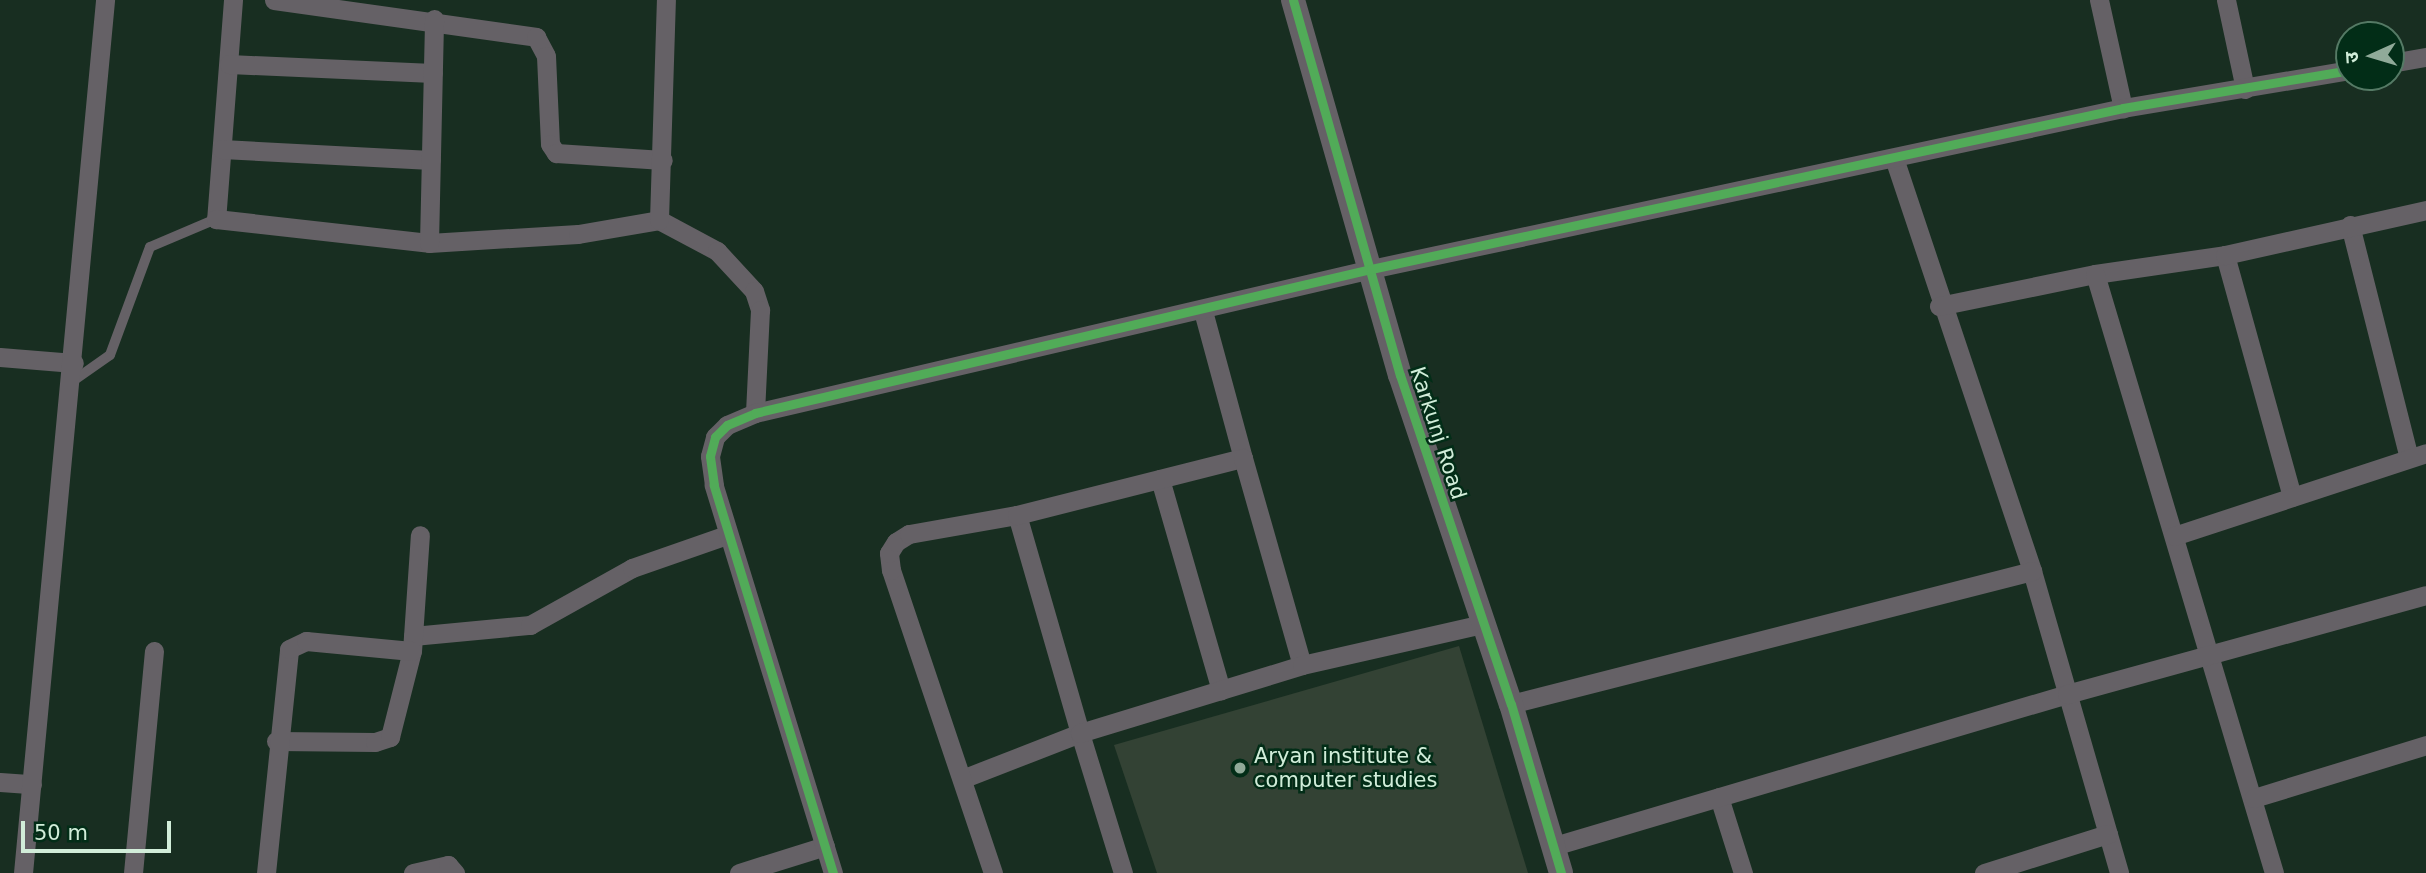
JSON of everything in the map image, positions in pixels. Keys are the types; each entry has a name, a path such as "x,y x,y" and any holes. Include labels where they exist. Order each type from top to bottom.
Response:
{"street":[{"path":"23,873 74,372 105,0"},
{"path":"233,0 216,219 429,243 578,234 659,220 716,251 754,291 761,310 755,413"},
{"path":"274,0 434,19 527,34 542,43 556,153 663,160"},
{"path":"659,220 666,0"},
{"name":"Karkunj Road","path":"1293,0 1371,269 1482,624 1511,704 1561,873"},
{"path":"2099,0 2123,108"},
{"path":"2225,0 2245,89"},
{"path":"429,243 434,19"},
{"path":"2405,61 2426,57"},
{"path":"229,64 433,73"},
{"path":"833,873 727,536 710,456 715,437 755,413 1203,311 1371,269 2123,108 2335,73"},
{"path":"222,149 431,160"},
{"path":"1894,158 1939,306 2032,571 2119,873"},
{"path":"1939,306 2095,274 2225,256 2350,225 2426,210"},
{"path":"2174,536 2418,456 2350,225"},
{"path":"2225,256 2292,497"},
{"path":"2095,274 2212,657 2274,873"},
{"path":"1203,311 1302,665"},
{"path":"0,356 74,372"},
{"path":"993,873 890,553 909,534 1017,515 1243,458"},
{"path":"1160,479 1221,690"},
{"path":"1017,515 1123,873"},
{"path":"276,741 390,737 412,643 420,535"},
{"path":"266,873 276,741 293,643 412,643 530,625 632,568 727,536"},
{"path":"1511,704 2032,571"},
{"path":"1553,846 2067,694 2212,657 2426,596"},
{"path":"962,779 1080,733 1302,665 1482,624"},
{"path":"133,873 154,650"},
{"path":"2254,798 2426,745"},
{"path":"0,782 33,784"},
{"path":"1719,797 1743,873"},
{"path":"1984,873 2108,834"},
{"path":"739,873 824,846"},
{"path":"413,873 448,865 455,873"}],"lane":[{"path":"74,372 114,349 150,247 216,219"}],"building":[{"name":"Aryan institute & computer studies","path":"1459,646 1528,873 1157,873 1114,745"}],"cycle path":[{"path":"1293,0 1400,375 1511,704 1561,873"},
{"path":"833,873 714,485 710,456 715,437 727,425 755,413 1371,269 2123,108 2335,72"}],"place":[{"name":"Aryan institute & computer studies","path":"1240,768"}]}
